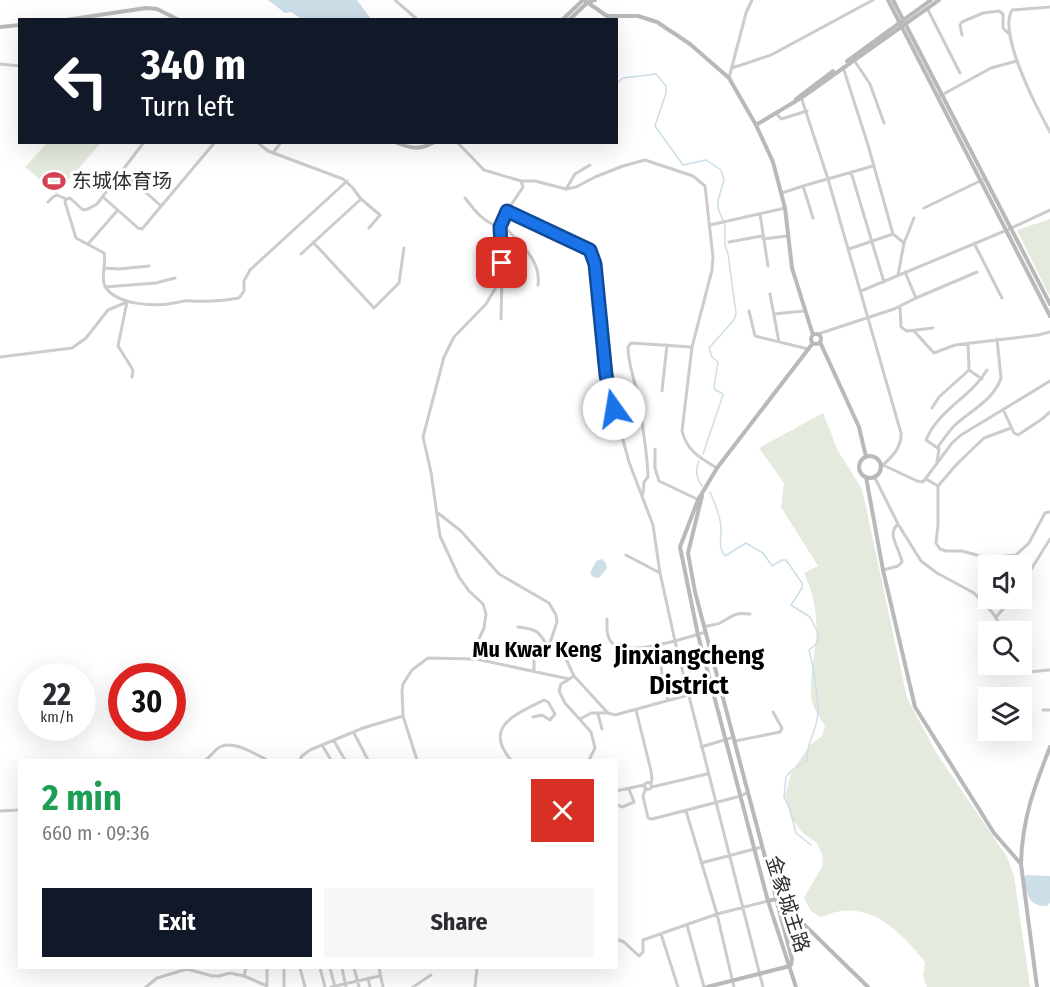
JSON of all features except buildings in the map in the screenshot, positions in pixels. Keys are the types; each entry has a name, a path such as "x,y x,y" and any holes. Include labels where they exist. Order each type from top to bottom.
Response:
{"main road":[{"path":"564,18 584,1 595,0"},
{"path":"888,0 959,130 1044,298 1050,316"},
{"path":"893,0 902,23"},
{"path":"926,6 931,0"},
{"path":"799,98 926,6 939,0"},
{"path":"571,18 584,1"},
{"path":"584,1 607,16 638,16 657,22 690,44 729,78 756,125 773,162 785,208 792,268 804,310 816,335 821,337 820,342 859,427 866,457"},
{"path":"79,18 146,8 157,9 174,18"},
{"path":"0,27 18,25"},
{"path":"756,125 799,98 853,59"},
{"path":"400,144 414,149 428,144"},
{"path":"1044,298 1050,304"},
{"path":"816,335 811,339 813,343 820,342"},
{"name":"金象城主路","path":"790,966 786,960 768,901 698,635 680,547 699,500 717,468 813,343"},
{"path":"866,477 874,476 881,467 877,459 871,456 861,460 859,466 866,477 883,570 915,707 994,833 1021,864"},
{"name":"金象城主路","path":"699,500 688,554 693,582 792,959 790,966"},
{"path":"686,584 693,582"},
{"path":"1037,987 1021,864 1022,830 1050,747"},
{"path":"768,901 776,899 868,987"},
{"path":"705,987 790,966 796,987"}],"street":[{"path":"394,0 416,18"},
{"path":"729,78 746,13 752,0"},
{"path":"732,68 771,55 873,0"},
{"path":"926,6 960,73"},
{"path":"1049,129 1017,60 1009,34 1009,20 1012,10 1050,7"},
{"path":"963,36 960,25 962,22 983,13 999,10 1003,14 1003,28 1009,34"},
{"path":"853,59 870,84 884,123"},
{"path":"941,95 991,68 1017,60"},
{"path":"0,64 18,66"},
{"path":"843,67 893,234 904,243"},
{"path":"799,98 807,111 828,179 901,433 902,439 898,450 881,467 923,482 961,435 1050,381"},
{"path":"776,113 781,119 807,111"},
{"path":"48,202 57,195 66,199 70,198 83,210 88,209 103,197 142,144"},
{"path":"103,197 117,211 142,229 147,226 213,144"},
{"path":"260,144 273,153 347,181 361,199 380,215 369,228"},
{"path":"273,153 280,144"},
{"path":"459,144 484,170 521,181 566,189 645,160 693,176 702,182 706,190 710,225 712,270 692,347 682,431 692,451 717,468"},
{"path":"566,189 575,174 590,165"},
{"path":"782,194 873,166"},
{"path":"122,171 161,206"},
{"path":"851,172 884,282"},
{"path":"924,208 984,179"},
{"path":"0,357 72,348 95,328 108,310 127,302 155,305 192,301 202,303 239,298 244,291 244,280 250,270 347,181"},
{"path":"501,320 500,225 523,187 521,181"},
{"path":"802,186 813,219"},
{"path":"465,198 478,215 490,225 500,225 534,260 538,273 538,285"},
{"path":"66,199 76,238 104,254 103,282 127,302"},
{"path":"301,254 361,199"},
{"path":"710,225 785,208"},
{"path":"861,291 1050,210"},
{"path":"88,244 117,211"},
{"path":"507,211 584,246 593,257 608,387 628,456 653,525 660,573 688,696 763,987"},
{"path":"759,213 768,266"},
{"path":"898,275 904,243 914,218"},
{"path":"849,249 893,234"},
{"path":"729,242 787,236"},
{"path":"313,242 374,308 399,283 404,248"},
{"path":"974,243 1002,298"},
{"path":"105,268 149,266"},
{"path":"905,272 916,298"},
{"path":"816,335 900,306 977,272"},
{"path":"476,659 486,614 483,604 469,591 449,557 440,536 431,471 423,437 444,357 454,337 486,304 502,277"},
{"path":"105,286 156,284 175,278"},
{"path":"770,294 779,342"},
{"path":"127,302 118,346 133,370 132,377"},
{"path":"900,306 902,328 908,332 933,328"},
{"path":"774,314 804,310"},
{"path":"749,311 755,336 808,349"},
{"path":"914,331 932,353 968,343 1050,332"},
{"path":"937,448 952,428 985,402 999,384 1001,378 997,339"},
{"path":"643,498 643,487 648,477 644,435 635,384 628,362 628,347 631,343 692,347"},
{"path":"968,343 969,370"},
{"path":"662,391 667,345"},
{"path":"969,370 982,379"},
{"path":"932,408 939,397 969,370"},
{"path":"937,463 939,451 926,440 947,410 982,379 987,370"},
{"path":"1003,409 1014,434 1018,435 1050,412"},
{"path":"1011,428 984,438 938,486 936,543 940,549 953,553 962,551 987,558 1016,555 1029,543 1045,513 1050,512"},
{"path":"655,449 655,468 659,481 699,500"},
{"path":"874,476 898,525 921,561 937,573 974,593 998,621"},
{"path":"926,479 938,486"},
{"path":"436,512 461,531 499,573 549,603 557,622 548,644 534,654 534,672"},
{"path":"883,570 898,566 902,562 892,535 894,528 898,525"},
{"path":"1032,568 1050,539"},
{"path":"626,555 660,573"},
{"path":"996,617 1003,609"},
{"path":"704,627 721,622 726,617 735,614 750,614"},
{"path":"607,619 608,636 612,642 635,649 706,632"},
{"path":"518,627 531,627 566,659 574,675 608,713"},
{"path":"417,759 403,716 403,684 419,664 428,658 476,659 569,679"},
{"path":"661,664 663,684 668,700"},
{"path":"1032,672 1050,670"},
{"path":"574,675 561,684 559,691 566,703 591,732 595,748 590,759"},
{"path":"580,719 591,713 615,715 721,686"},
{"path":"510,759 501,741 502,726 507,719 544,700 548,702 555,714 550,720 543,715 533,717"},
{"path":"636,710 651,771 651,785"},
{"path":"1042,710 1050,710"},
{"path":"701,747 727,740 780,732 782,728 773,712"},
{"path":"598,714 602,729"},
{"path":"300,759 310,750 363,728 403,716"},
{"path":"354,733 367,759"},
{"path":"334,741 344,759"},
{"path":"206,759 221,747 228,745 265,759"},
{"path":"322,745 331,759"},
{"path":"618,791 645,787 649,789 651,785 707,774"},
{"path":"645,787 643,796 650,819 686,812 748,792"},
{"path":"618,805 622,807 634,802 629,789"},
{"path":"0,811 18,810"},
{"path":"686,812 717,914 734,987"},
{"path":"701,863 762,847"},
{"path":"618,940 624,942 639,956 643,952 644,940 717,914 744,909 768,901"},
{"path":"687,925 705,987"},
{"path":"661,934 678,987"},
{"path":"147,987 157,978 187,969 213,976 230,974 244,976 267,987 267,969"},
{"path":"244,976 246,969"},
{"path":"284,969 284,987"},
{"path":"300,969 305,987"},
{"path":"320,969 325,987"},
{"path":"330,969 334,987 380,976"},
{"path":"342,969 346,985"},
{"path":"354,969 359,987"},
{"path":"379,969 383,987"},
{"path":"475,987 477,969"},
{"path":"413,987 431,975"},
{"path":"368,978 370,987"}],"shaded area":[{"name":"东城体育场","path":"46,144 100,144 56,194 25,167"},
{"path":"1050,219 1050,297 1017,230"},
{"path":"823,413 838,451 862,489 907,698 937,754 1007,857 1014,876 1030,987 927,987 923,976 925,962 893,928 867,913 837,912 821,917 811,911 804,898 823,865 822,855 817,843 802,832 791,818 785,796 791,773 810,745 822,736 825,726 812,702 816,620 810,588 804,573 818,566 781,507 784,483 759,448"}],"water":[{"path":"268,0 357,0 370,18 300,18 291,12 285,13"},
{"path":"602,559 607,568 599,578 593,577 590,573 596,561"},
{"path":"1026,875 1050,876 1050,903 1047,906 1036,904 1030,898 1024,879"}],"waterway":[{"path":"618,82 623,78 656,74 666,86 666,93 655,126 683,165 706,160 721,170 724,179 718,208 725,226 725,245 736,313 734,320 709,348 712,357 718,362 714,387 723,395 703,454"},
{"path":"699,461 697,474 702,486"},
{"path":"710,492 720,518 720,545 725,556 746,543 763,553 772,566 786,560 802,583 802,588 791,605 810,617 819,635 817,643 809,650 817,695 816,724 807,760 786,777 784,797 790,809 796,833 811,845"}],"place":[{"name":"东城体育场","path":"54,181"}],"district":[{"name":"Mu Kwar Keng","path":"537,649"},
{"name":"Jinxiangcheng District","path":"689,670"}],"route":[{"path":"502,263 500,222 507,211 590,250 595,264 606,375 614,409"}]}
